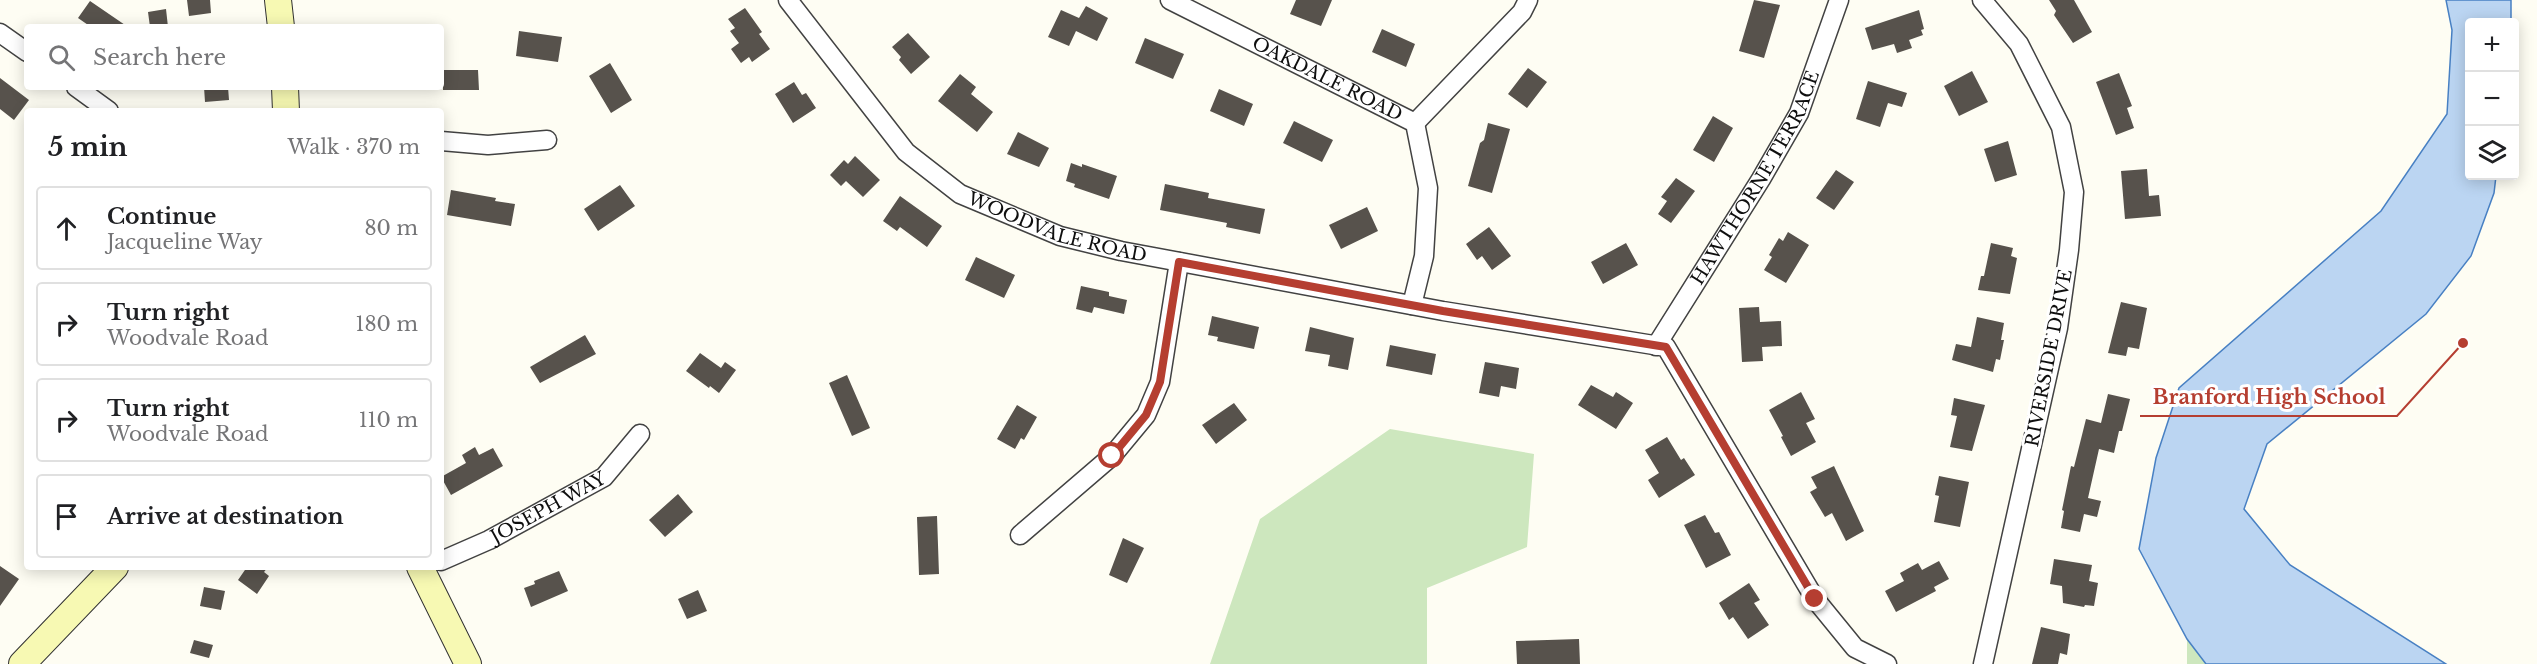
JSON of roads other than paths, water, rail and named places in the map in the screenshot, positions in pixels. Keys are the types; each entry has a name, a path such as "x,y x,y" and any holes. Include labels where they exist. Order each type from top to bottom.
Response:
{"street":[{"path":"278,0 281,24"},
{"name":"WOODVALE ROAD","path":"788,0 906,152 960,194 1060,236 1179,262 1412,305 1656,346"},
{"name":"OAKDALE ROAD","path":"1170,0 1415,123 1428,188 1424,256 1412,305"},
{"path":"1415,123 1522,12 1528,0"},
{"name":"HAWTHORNE TERRACE","path":"1656,346 1761,179 1799,113 1839,0"},
{"name":"RIVERSIDE DRIVE","path":"1982,0 2019,44 2061,127 2074,192 2058,328 1983,664"},
{"path":"0,33 24,50"},
{"path":"80,90 105,108"},
{"path":"285,90 286,108"},
{"path":"444,141 488,145 547,140"},
{"path":"1020,535 1112,456 1146,415 1160,382 1179,262"},
{"path":"1656,346 1666,347 1815,599 1855,648 1887,664"},
{"name":"JOSEPH WAY","path":"444,559 489,540 604,477 640,434"},
{"path":"22,664 112,570"},
{"path":"430,570 468,664"}],"water":[{"path":"2446,0 2511,0 2511,18 2465,18 2465,180 2496,180 2494,193 2471,256 2426,314 2267,444 2244,509 2290,565 2446,664 2206,664 2187,639 2139,549 2156,458 2179,388 2381,211 2447,114 2452,30"}],"place":[{"name":"Branford High School","path":"2463,343"}]}
